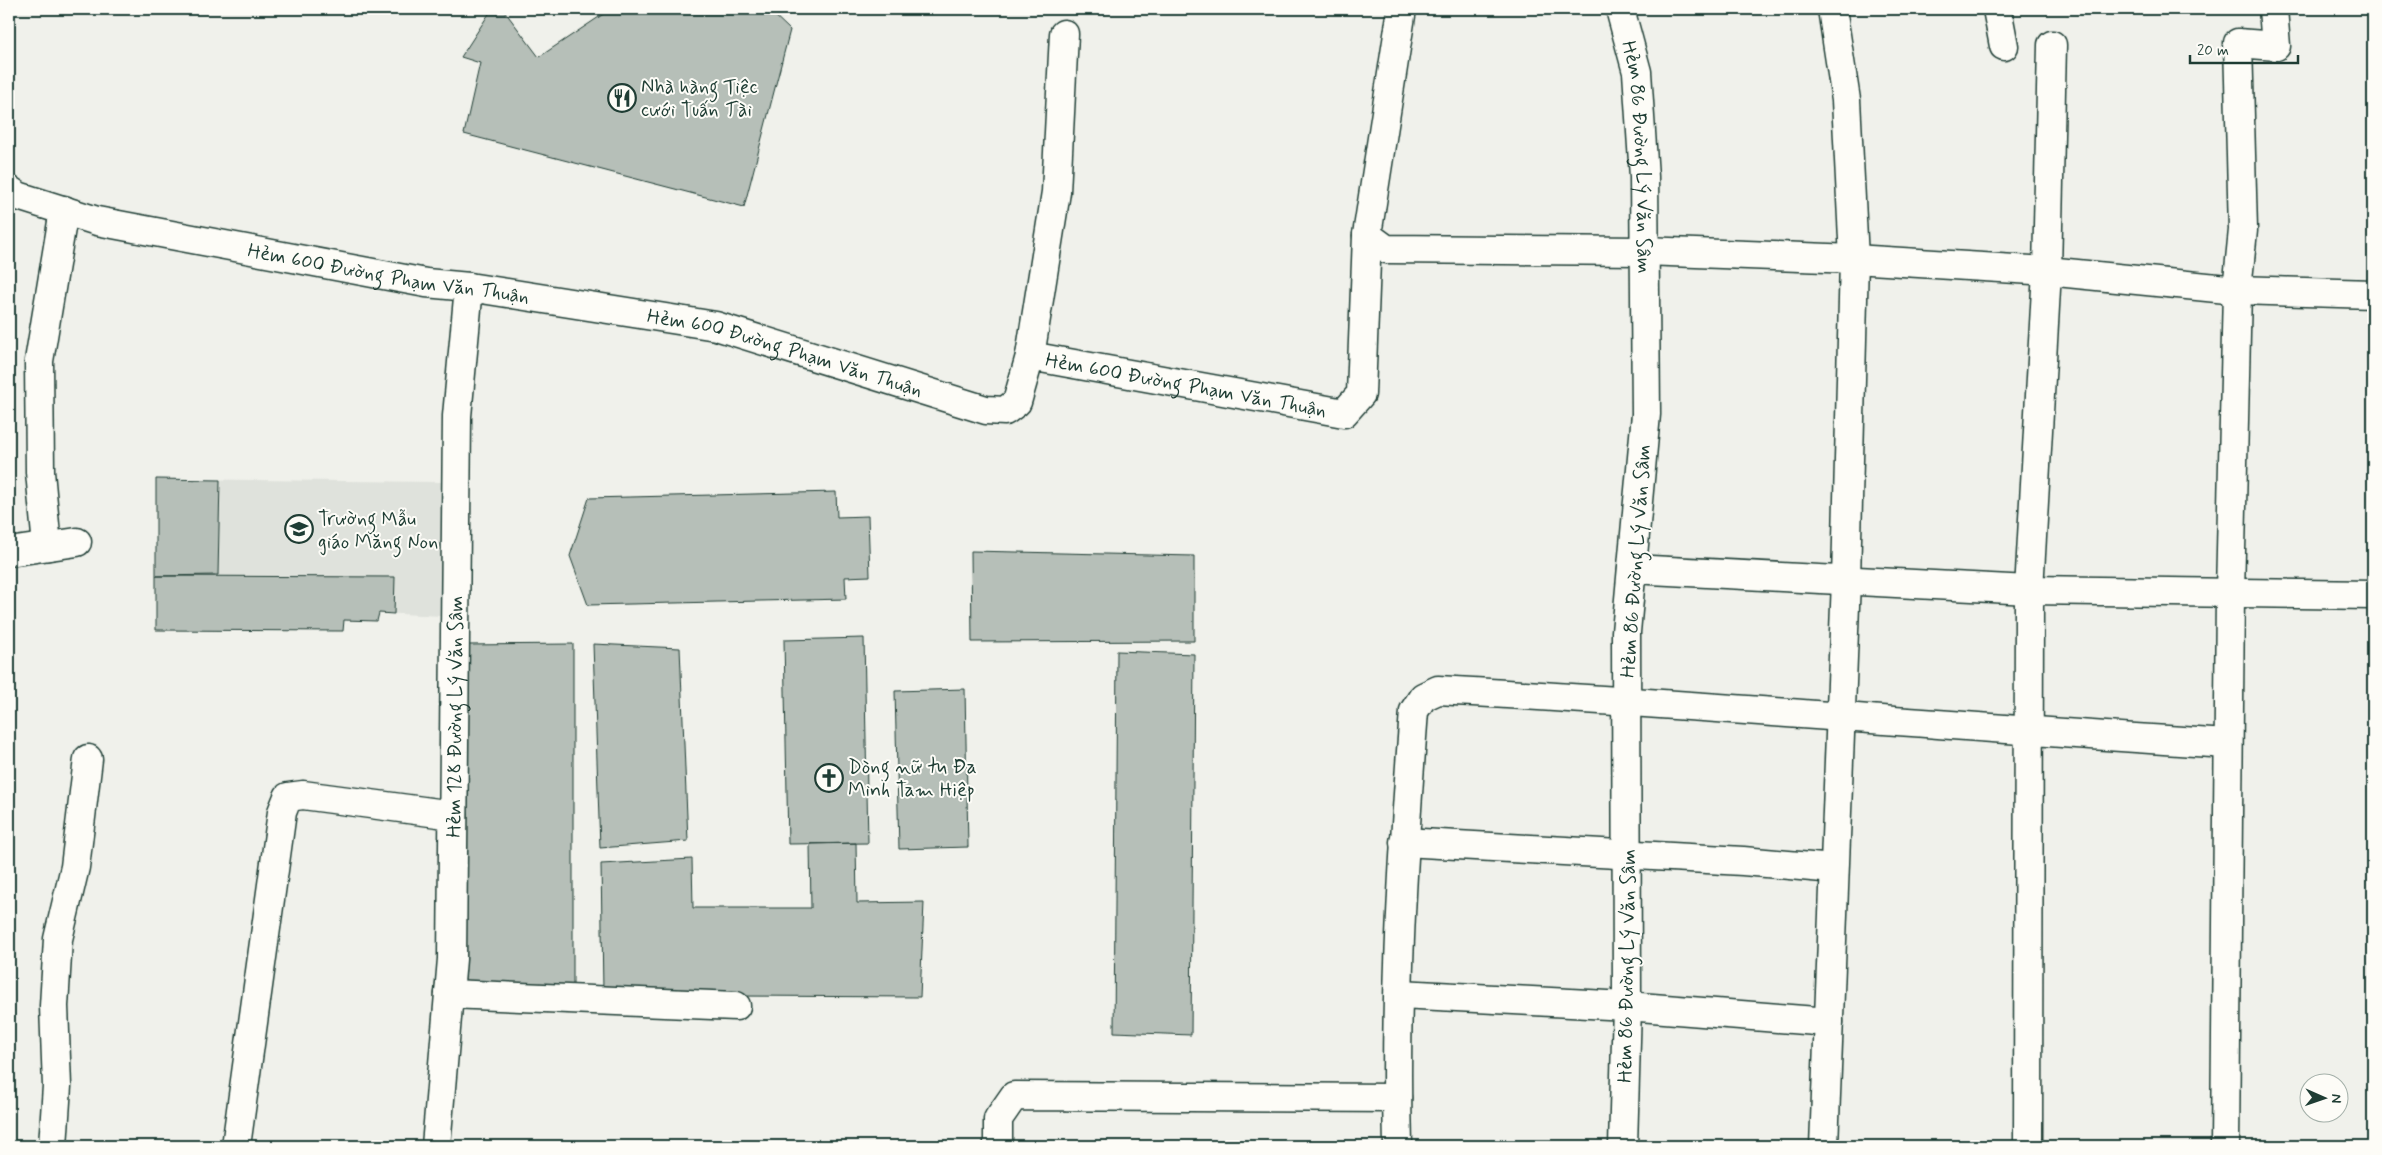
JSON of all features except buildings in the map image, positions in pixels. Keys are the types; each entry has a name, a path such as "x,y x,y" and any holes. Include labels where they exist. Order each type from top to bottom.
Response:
{"street":[{"path":"1402,9 1367,234 1386,249 1644,251 1854,259 2047,271 2237,290 2373,294"},
{"name":"Hẻm 86 Đường Lý Văn Sâm","path":"1620,9 1637,72 1644,177 1646,414 1626,632 1627,1006 1623,1146"},
{"path":"1824,1146 1846,580 1854,259 1846,100 1832,9"},
{"path":"1997,9 2004,46"},
{"path":"2225,1146 2230,594 2237,290 2243,230 2238,43 2276,46 2273,9"},
{"path":"1030,356 1056,192 1064,34"},
{"path":"2028,1146 2029,590 2047,271 2052,44"},
{"name":"Hẻm 600 Đường Phạm Văn Thuận","path":"9,190 18,196 107,223 426,283 469,287 716,326 986,410 1005,411 1016,402 1030,356 1344,413 1361,394 1367,234"},
{"path":"47,546 40,472 38,361 64,210"},
{"name":"Hẻm 128 Đường Lý Văn Sâm","path":"436,1146 452,960 457,416 469,287"},
{"path":"9,552 77,542"},
{"path":"1632,569 2029,590 2373,595"},
{"path":"1398,1146 1397,1098 1404,842 1414,711 1423,697 1438,690 1626,700 2029,732 2228,744"},
{"path":"53,1146 57,1086 54,1006 58,939 75,866 88,760"},
{"path":"236,1146 282,812 288,797 303,795 453,815"},
{"path":"1404,842 1743,861 1834,870"},
{"path":"449,994 736,1006"},
{"path":"1400,994 1627,1006 1829,1022"},
{"path":"998,1146 998,1119 1014,1096 1397,1098"}],"shaded area":[{"name":"Trường Mẫu giáo Măng Non","path":"156,479 442,482 442,616 379,613 377,621 344,620 343,631 156,630"}],"place":[{"name":"Nhà hàng Tiệc cưới Tuấn Tài","path":"622,98"},
{"name":"Trường Mẫu giáo Măng Non","path":"299,529"},
{"name":"Dòng nữ tu Đa Minh Tam Hiệp","path":"829,778"}]}
